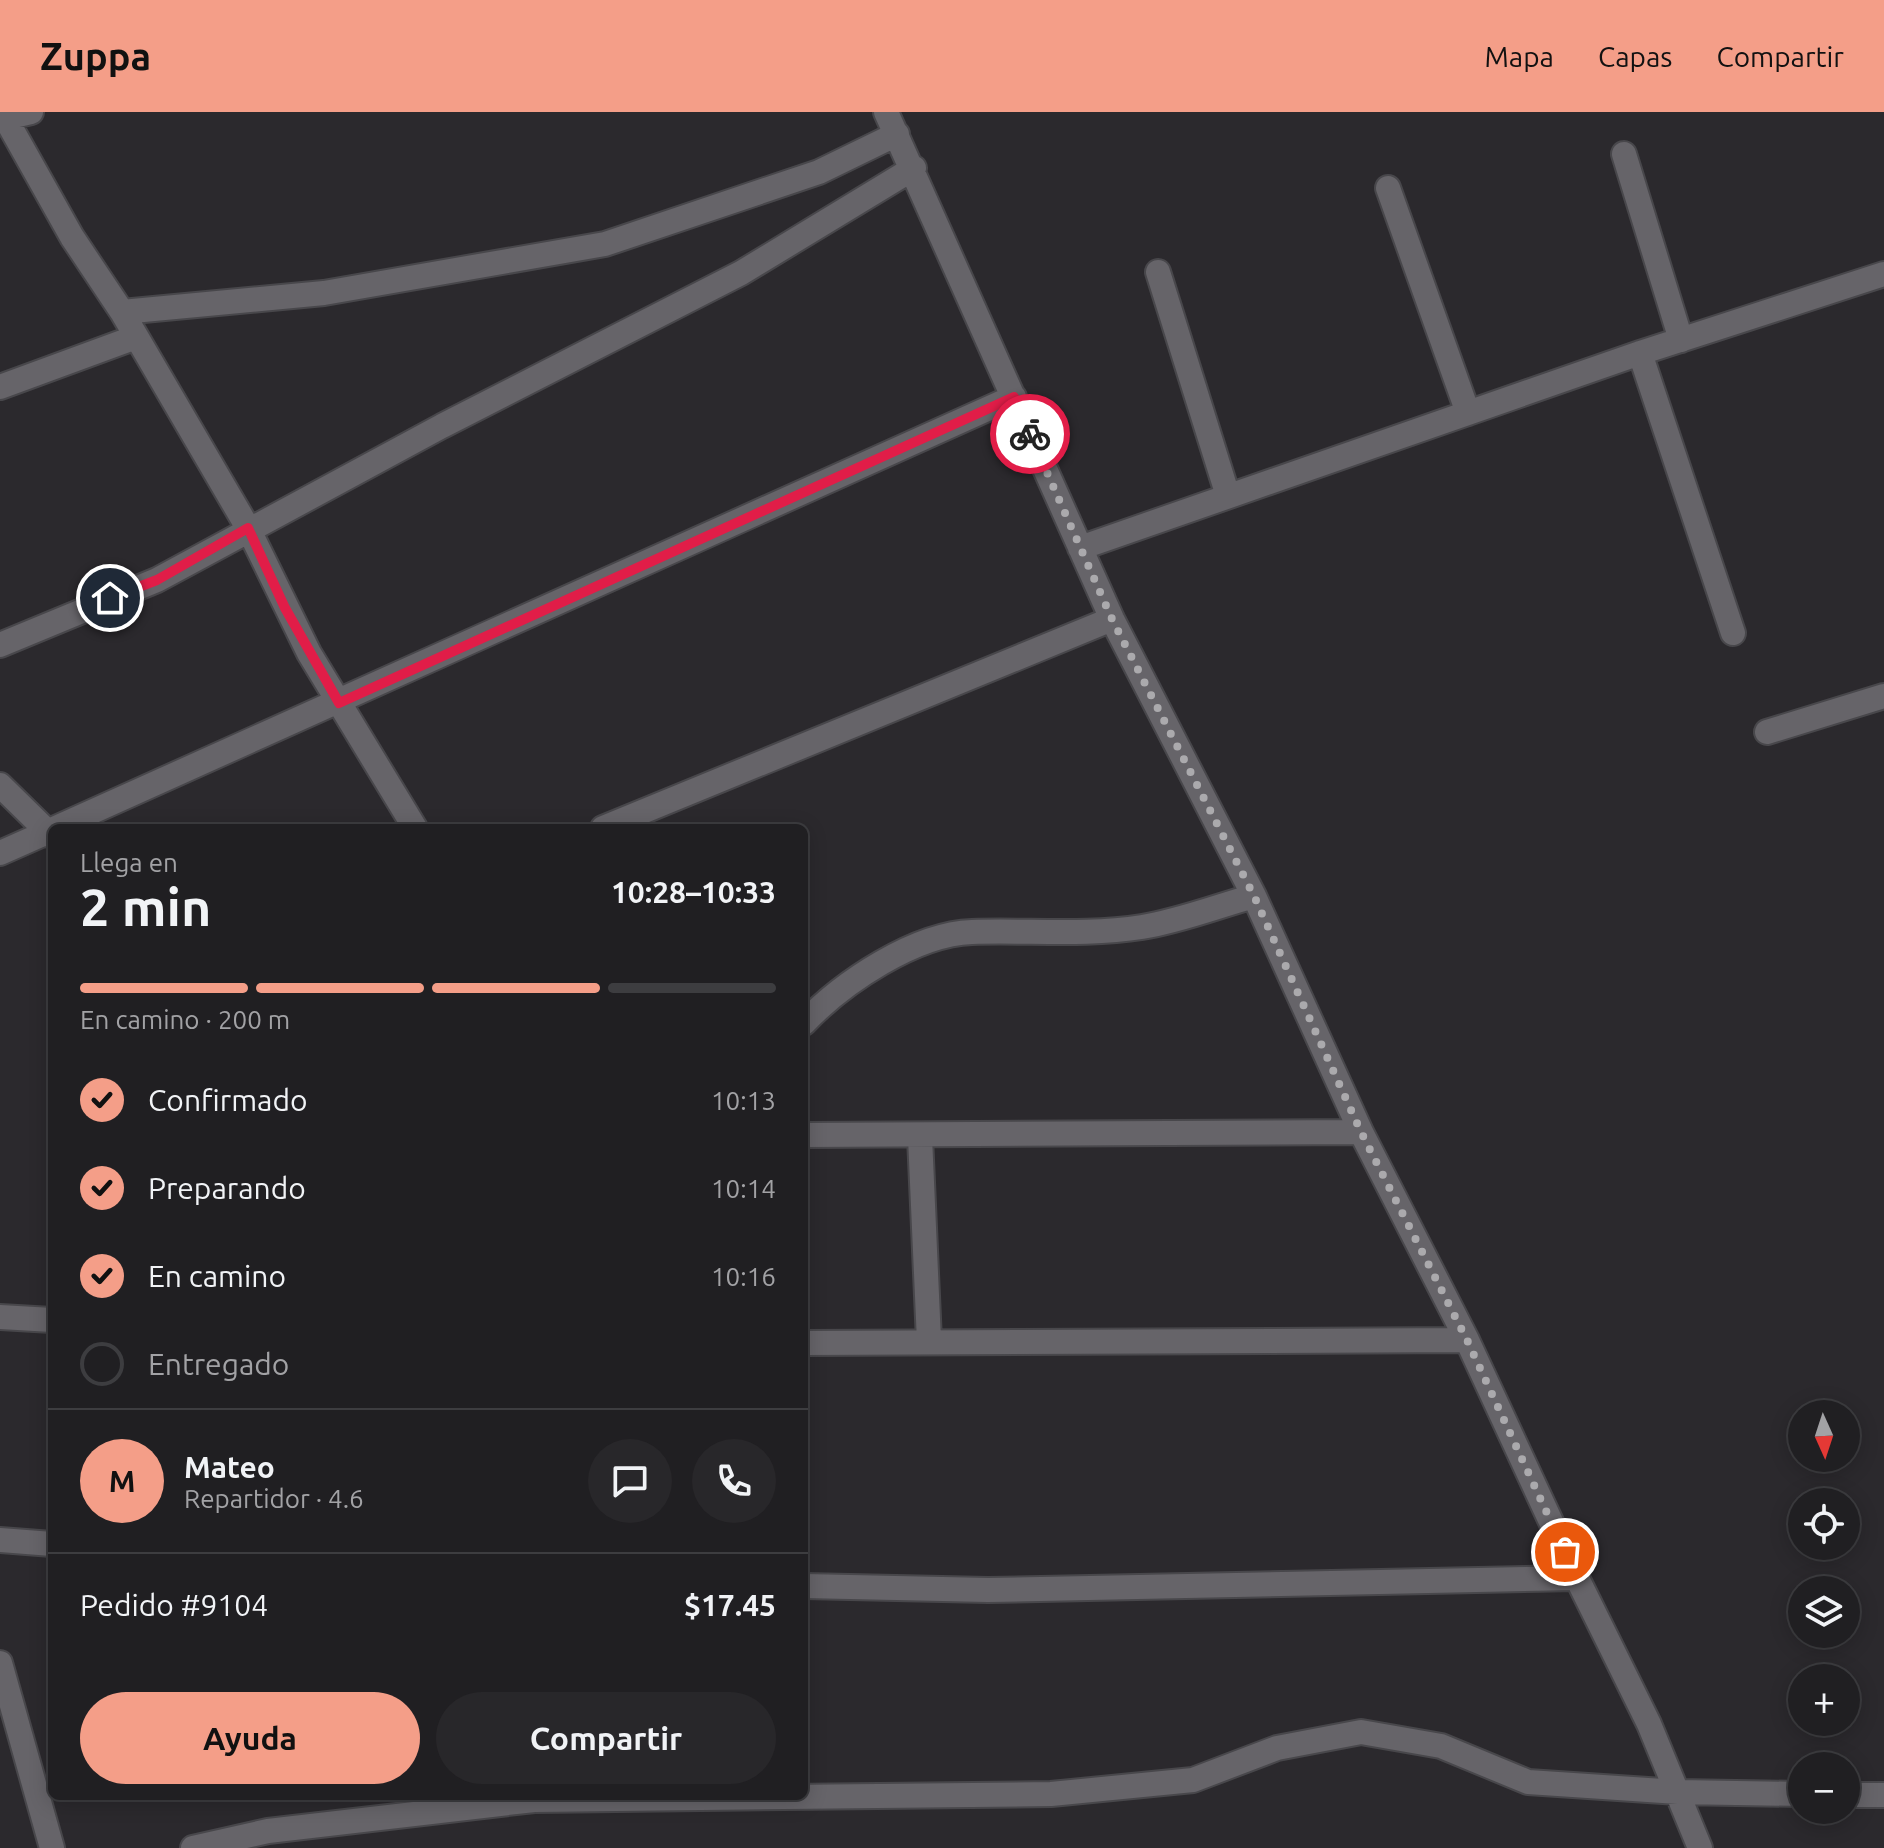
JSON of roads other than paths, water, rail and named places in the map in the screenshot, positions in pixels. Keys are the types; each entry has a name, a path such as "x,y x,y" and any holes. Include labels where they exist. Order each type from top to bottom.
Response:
{"street":[{"path":"31,112 4,115 72,237 122,312 248,528 291,619 413,824"},
{"path":"886,112 914,168 1112,619 1254,896 1361,1132 1467,1340 1678,1792 1700,1848"},
{"path":"122,312 324,293 605,244 819,172 897,134"},
{"path":"1624,154 1681,340"},
{"path":"0,645 157,580 248,528 741,273 914,168"},
{"path":"1388,188 1468,413"},
{"path":"1158,272 1228,496"},
{"path":"1080,548 1640,353 1884,274"},
{"path":"0,387 136,337"},
{"path":"1640,353 1733,633"},
{"path":"65,824 1014,397"},
{"path":"613,824 1112,619"},
{"path":"1767,732 1884,696"},
{"path":"0,785 48,832"},
{"path":"0,853 48,832"},
{"path":"808,1019 820,1006 912,944 969,931 1061,935 1144,927 1254,896"},
{"path":"808,1135 920,1137 1361,1132"},
{"path":"920,1137 929,1341"},
{"path":"0,1317 48,1320"},
{"path":"808,1343 1467,1340"},
{"path":"0,1540 48,1544"},
{"path":"808,1586 988,1590 1577,1578"},
{"path":"0,1663 7,1715 52,1848"},
{"path":"808,1796 1083,1791 1193,1780 1277,1748 1361,1732 1441,1746 1528,1782 1678,1792 1788,1794"},
{"path":"1860,1795 1884,1795"},
{"path":"193,1848 268,1831 534,1800"}]}
